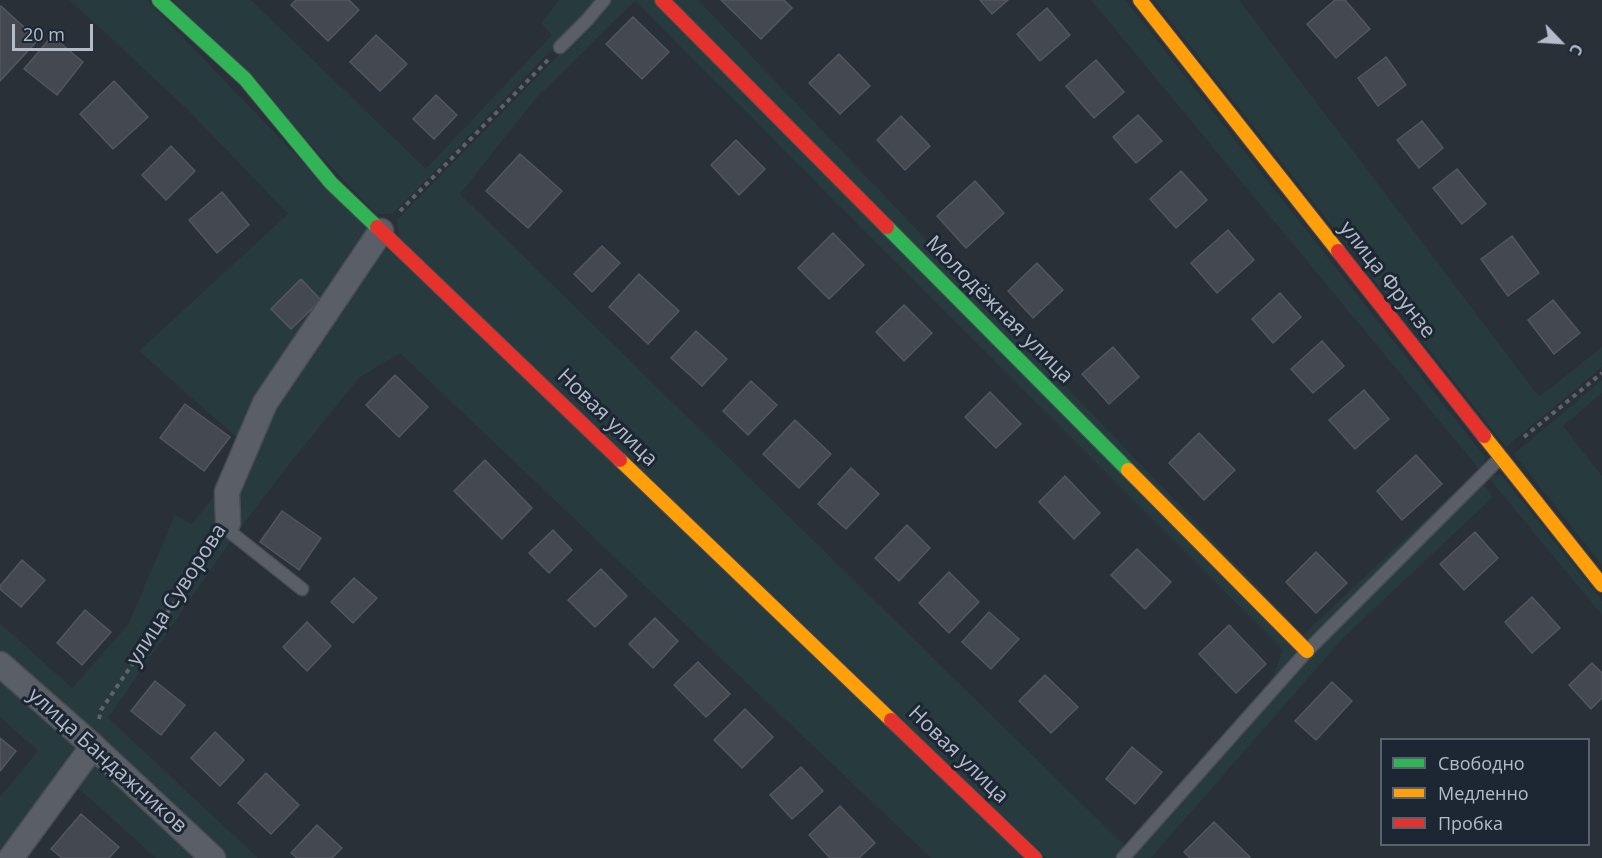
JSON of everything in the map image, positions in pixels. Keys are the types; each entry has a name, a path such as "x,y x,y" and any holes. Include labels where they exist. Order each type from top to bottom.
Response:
{"street":[{"name":"Новая улица","path":"159,0 245,79 331,183 1035,858"},
{"name":"Молодёжная улица","path":"662,0 1306,651"},
{"name":"улица Фрунзе","path":"1140,0 1602,585"},
{"name":"улица Суворова","path":"228,523 227,492 265,403 381,231"},
{"name":"улица Бандажников","path":"0,664 93,746 213,858"},
{"path":"11,858 93,746"}],"lane":[{"path":"560,47 604,0"},
{"path":"1123,858 1306,651 1501,457"},
{"path":"228,523 229,531 302,589"}],"path":[{"path":"381,231 560,47"},
{"path":"1501,457 1602,373"},
{"name":"улица Суворова","path":"93,746 101,710 228,523"}],"green space":[{"path":"70,0 147,0 373,235 243,443 139,351 288,214 188,110"},
{"path":"173,0 251,0 426,169 552,35 541,23 559,0 597,0 392,214 376,214"},
{"path":"609,0 655,0 1296,651 1272,680 1283,650 635,1 536,98 460,194 1126,847 1116,858 1047,858 399,238 397,220 591,22"},
{"path":"672,0 698,0 1303,635 1475,473 1306,643"},
{"path":"1091,0 1125,0 1485,457 1480,470"},
{"path":"1154,0 1239,0 1539,397 1602,347 1602,367 1506,447"},
{"path":"381,242 1026,858 931,858 400,353 359,378 238,531 311,586 304,597 230,542 108,718 258,858 222,858 0,656 0,623 72,688 128,625 175,515 192,524 227,480 233,493 271,404"},
{"path":"1602,380 1602,393 1563,426 1602,476 1602,565 1514,454"},
{"path":"1501,475 1602,601 1602,615 1488,477"},
{"path":"1483,484 1493,497 1344,637 1151,858 1130,858 1311,655"},
{"path":"0,676 84,749 0,858 0,797 38,751 0,717"},
{"path":"97,759 202,858 156,858 76,786"}],"building":[{"path":"296,0 349,0 359,10 328,41 291,5"},
{"path":"721,0 784,0 792,8 761,39"},
{"path":"980,0 1008,0 992,14"},
{"path":"1335,0 1345,0 1370,29 1336,58 1307,24"},
{"path":"0,7 38,40 0,81"},
{"path":"1047,8 1070,35 1040,61 1017,34"},
{"path":"633,17 669,52 642,79 606,44"},
{"path":"376,35 407,64 380,91 350,62"},
{"path":"52,36 83,62 57,95 24,69"},
{"path":"839,54 870,86 840,114 809,83"},
{"path":"1386,57 1406,85 1378,106 1358,78"},
{"path":"1096,60 1124,92 1094,118 1066,86"},
{"path":"114,81 148,117 113,149 80,114"},
{"path":"436,95 457,115 434,139 413,119"},
{"path":"1138,115 1162,141 1136,163 1113,137"},
{"path":"901,116 930,146 905,170 877,140"},
{"path":"1422,121 1443,148 1419,168 1397,140"},
{"path":"736,140 765,169 739,195 711,165"},
{"path":"171,146 195,171 166,200 142,175"},
{"path":"520,154 562,191 528,228 486,191"},
{"path":"1457,169 1486,204 1462,224 1433,188"},
{"path":"1181,171 1207,200 1176,228 1150,199"},
{"path":"975,181 1004,213 966,248 937,216"},
{"path":"222,192 249,225 217,253 189,220"},
{"path":"1228,230 1254,260 1217,293 1191,263"},
{"path":"833,233 864,265 829,299 798,268"},
{"path":"1512,236 1539,273 1508,296 1481,259"},
{"path":"602,246 620,263 592,292 574,274"},
{"path":"1037,263 1063,290 1033,318 1008,291"},
{"path":"639,274 679,311 648,344 609,307"},
{"path":"301,279 321,300 291,329 271,309"},
{"path":"1280,293 1301,317 1273,343 1252,319"},
{"path":"1553,300 1580,333 1554,354 1528,320"},
{"path":"904,305 932,333 904,361 876,332"},
{"path":"696,331 727,359 702,386 671,358"},
{"path":"1322,341 1344,366 1313,393 1291,369"},
{"path":"1113,347 1139,377 1109,404 1082,374"},
{"path":"395,375 428,407 399,437 366,405"},
{"path":"751,381 777,405 748,435 723,411"},
{"path":"1364,390 1389,419 1355,449 1329,420"},
{"path":"990,392 1021,424 996,448 965,417"},
{"path":"185,404 230,437 204,471 160,438"},
{"path":"795,420 831,454 799,488 763,454"},
{"path":"1199,433 1235,470 1204,500 1169,463"},
{"path":"1416,455 1442,484 1402,520 1377,491"},
{"path":"485,460 532,508 502,539 454,491"},
{"path":"851,468 879,494 846,529 818,504"},
{"path":"1065,476 1100,513 1074,539 1039,502"},
{"path":"282,511 321,538 299,570 260,542"},
{"path":"907,525 930,548 899,581 875,558"},
{"path":"553,530 572,550 549,573 529,553"},
{"path":"1475,532 1498,558 1464,590 1440,564"},
{"path":"1137,549 1171,582 1145,609 1111,575"},
{"path":"1316,552 1347,583 1316,613 1286,582"},
{"path":"22,560 45,580 21,607 0,589 0,586"},
{"path":"601,569 627,596 595,627 568,600"},
{"path":"949,572 979,602 949,633 919,603"},
{"path":"354,578 377,598 353,623 331,602"},
{"path":"1532,597 1560,628 1532,653 1505,622"},
{"path":"85,610 111,632 82,665 57,643"},
{"path":"989,612 1019,639 991,669 962,642"},
{"path":"655,618 678,641 653,668 629,644"},
{"path":"307,622 331,646 307,671 283,647"},
{"path":"1229,625 1266,664 1236,693 1199,654"},
{"path":"698,662 730,694 706,717 674,685"},
{"path":"1592,663 1602,673 1602,698 1591,709 1569,685"},
{"path":"1045,675 1078,707 1051,733 1019,701"},
{"path":"155,681 185,705 161,735 131,711"},
{"path":"1332,682 1352,701 1316,740 1295,721"},
{"path":"745,709 773,737 742,768 714,740"},
{"path":"215,732 244,760 220,786 191,758"},
{"path":"0,738 16,751 0,771"},
{"path":"1132,747 1162,772 1135,804 1106,779"},
{"path":"801,767 823,791 792,819 770,795"},
{"path":"266,773 299,805 271,834 238,803"},
{"path":"840,806 875,843 859,858 830,858 809,835"},
{"path":"81,814 119,847 109,858 62,858 51,849"},
{"path":"1214,822 1249,858 1190,858 1184,852"},
{"path":"317,825 342,848 332,858 297,858 291,853"}],"traffic: fast":[{"path":"159,0 245,79 331,183 377,227"},
{"path":"887,227 1128,470"}],"traffic: slow":[{"path":"1140,0 1338,251"},
{"path":"1484,436 1602,585"},
{"path":"620,460 891,720"},
{"path":"1128,470 1307,651"}],"traffic: jam":[{"path":"662,0 887,227"},
{"path":"377,227 620,460"},
{"path":"1338,251 1484,436"},
{"path":"891,720 1035,858"}]}
